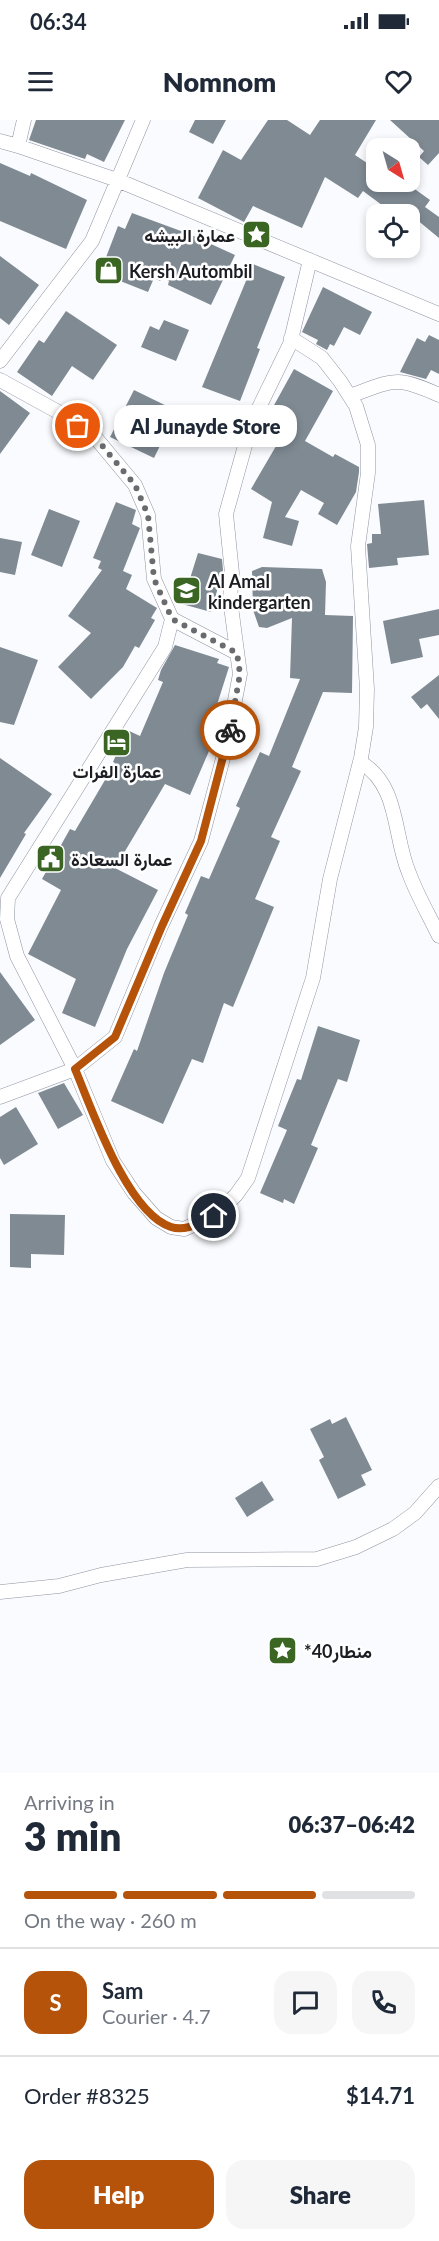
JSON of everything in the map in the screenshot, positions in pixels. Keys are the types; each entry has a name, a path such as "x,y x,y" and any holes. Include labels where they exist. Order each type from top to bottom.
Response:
{"street":[{"path":"18,146 24,120"},
{"path":"0,362 92,241 143,120"},
{"path":"0,141 117,180 439,314"},
{"path":"0,1097 75,1069 115,1037 201,841 226,747 240,674 230,599 232,573 226,514 251,424 291,338 310,260"},
{"path":"172,619 165,647 8,898 7,919 17,956 75,1069 113,1161 134,1193 156,1218 171,1227 184,1229 214,1216 231,1201 248,1178 313,978 330,879 360,762 366,727 367,689 358,546 368,473 368,445 356,406 350,396 322,358 291,338"},
{"path":"0,380 62,414 95,437 135,485 148,515 154,579 172,619 237,653"},
{"path":"350,396 394,381 411,382 439,395"},
{"path":"360,762 371,768 382,782 398,822 407,871 439,936"},
{"path":"0,1592 59,1586 101,1575 187,1560 317,1559 356,1547 393,1529 415,1513 439,1486"}],"building":[{"path":"36,120 125,120 104,162 87,154 85,159 29,140"},
{"path":"195,120 226,120 213,144 189,132"},
{"path":"268,120 287,120 310,135 320,120 376,120 355,155 366,162 366,192 419,192 430,200 425,207 439,217 439,238 420,222 420,204 381,204 363,191 358,198 325,177 302,228 253,206 244,222 198,198 223,150 241,160"},
{"path":"390,120 439,120 439,153 428,165 420,158 424,151 420,147 420,138 410,138"},
{"path":"0,163 30,176 31,173 87,200 66,249 0,221"},
{"path":"132,213 189,234 235,255 211,305 168,285 169,281 163,278 160,281 154,278 148,292 100,273 118,226 125,229"},
{"path":"0,256 39,285 9,325 0,318"},
{"path":"253,264 285,277 257,348 260,349 240,401 202,387"},
{"path":"323,287 372,312 360,335 344,327 334,346 330,344 327,350 316,344 318,340 302,332"},
{"path":"66,311 117,345 93,380 72,366 52,396 17,372 39,340 44,343"},
{"path":"164,320 189,330 176,361 141,347 150,326 159,330"},
{"path":"429,335 439,340 439,374 431,370 426,379 400,372 417,338 425,342"},
{"path":"294,369 333,391 305,441 333,457 335,454 359,467 359,472 356,492 337,525 318,514 324,503 301,490 285,517 299,521 292,546 263,538 272,502 251,489 286,429 273,422 280,411 273,407"},
{"path":"134,390 177,411 154,458 110,437"},
{"path":"0,391 30,413 0,454"},
{"path":"424,500 429,555 397,558 398,565 369,568 367,544 372,543 372,534 381,534 378,504"},
{"path":"116,502 136,510 132,524 140,528 123,571 132,575 126,589 157,608 151,618 155,620 139,648 135,646 123,667 91,699 58,667 91,633 68,616 102,570 98,568 101,561 93,558"},
{"path":"49,509 80,521 62,567 31,555"},
{"path":"0,538 22,542 15,575 0,572"},
{"path":"198,553 222,559 223,570 211,612 182,604"},
{"path":"262,567 322,569 326,582 325,615 353,616 352,693 323,692 292,767 301,771 271,837 280,841 255,899 274,907 233,1007 224,1003 203,1063 192,1059 163,1124 111,1101 134,1049 137,1051 164,973 188,915 185,913 201,876 209,879 240,808 236,806 260,752 269,756 300,679 290,678 292,618 267,628 259,627 253,610 252,571"},
{"path":"439,609 439,635 419,639 423,657 391,664 383,621"},
{"path":"175,645 219,659 217,663 229,667 215,711 223,714 222,721 190,795 165,784 115,868 158,890 127,949 95,1027 62,1013 76,979 28,954 61,890 42,879 70,829 75,831 115,763 113,762 127,730 140,736 163,682 158,680 161,670"},
{"path":"0,647 38,660 14,725 0,722"},
{"path":"439,675 439,719 427,704 421,709 411,697"},
{"path":"0,758 52,794 24,833 26,834 0,878"},
{"path":"0,972 35,1020 0,1045"},
{"path":"318,1026 360,1040 347,1082 338,1079 311,1145 318,1148 294,1204 284,1199 283,1203 260,1193 287,1130 278,1126 297,1079 301,1080"},
{"path":"64,1083 83,1115 58,1129 38,1093"},
{"path":"16,1107 38,1144 4,1165 0,1158 0,1117"},
{"path":"10,1214 65,1215 64,1255 31,1254 31,1268 10,1267"},
{"path":"346,1417 372,1470 361,1475 366,1485 338,1499 319,1460 324,1457 310,1429 330,1419 332,1424"},
{"path":"262,1481 274,1500 247,1517 235,1498"}],"way so far":[{"path":"78,426 95,437 135,485 148,515 154,579 172,619 237,653 240,674 230,730"}],"place":[{"name":"عمارة البيشه","path":"256,235"},
{"name":"Kersh Autombil","path":"108,271"},
{"name":"Al Junayde Store","path":"78,426"},
{"name":"Al Amal kindergarten","path":"187,591"},
{"name":"عمارة الفرات","path":"117,742"},
{"name":"عمارة السعادة","path":"50,859"},
{"name":"*منطار40","path":"283,1651"}],"route":[{"path":"214,1216 184,1229 171,1227 156,1218 134,1193 113,1161 75,1069 115,1037 201,841 230,730"}]}
